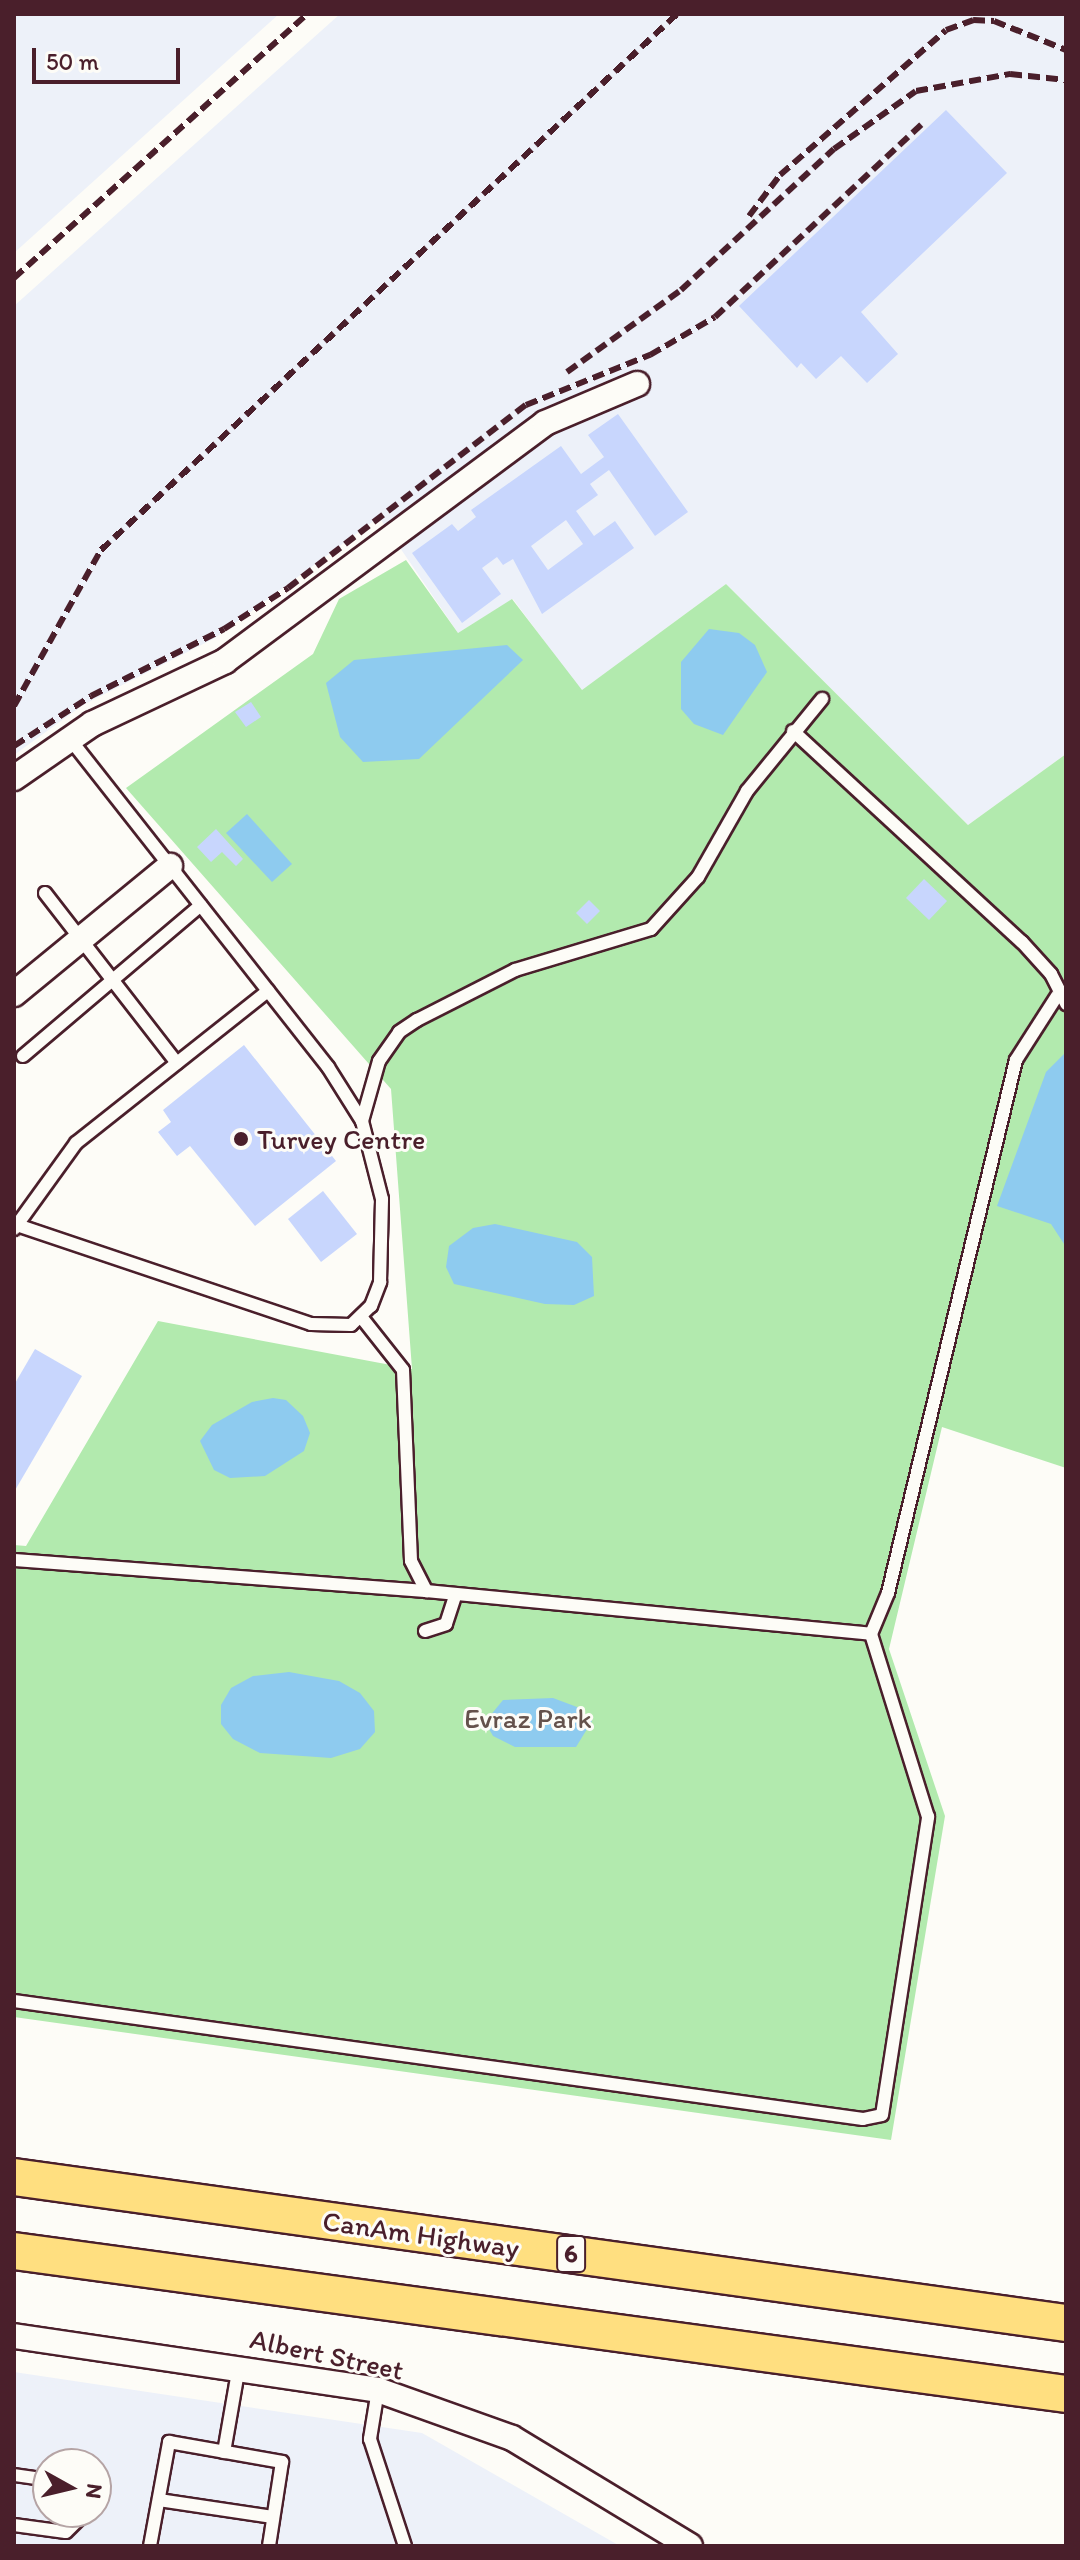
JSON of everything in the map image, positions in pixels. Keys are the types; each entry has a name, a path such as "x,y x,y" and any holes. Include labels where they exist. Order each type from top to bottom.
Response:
{"main road":[{"name":"CanAm Highway","path":"14,2177 1066,2323"},
{"path":"14,2251 1066,2394"}],"street":[{"path":"14,778 70,739 225,661 545,423 637,384"},
{"path":"14,994 170,866"},
{"name":"Albert Street","path":"14,2336 239,2366 378,2390 512,2438 678,2542"}],"lane":[{"path":"362,1121 379,1061 399,1032 417,1020 515,970 651,929 698,877 747,791 822,699"},
{"path":"14,2001 863,2119 882,2115 928,1817 871,1634 888,1593 1016,1060 1062,1000 1051,974 1022,942 793,731"},
{"path":"70,739 268,991 362,1121 382,1199 380,1282 362,1318 351,1325 311,1324 267,1314 15,1226 76,1143 268,991"},
{"path":"45,893 177,1063"},
{"path":"23,1056 201,905"},
{"path":"362,1318 403,1370 411,1561 426,1591"},
{"path":"14,1560 426,1591 871,1634"},
{"path":"425,1631 446,1624 455,1596"},
{"path":"224,2452 239,2366"},
{"path":"378,2390 370,2439 405,2546"},
{"path":"150,2546 169,2442 282,2462 269,2546"},
{"path":"159,2500 273,2517"},
{"path":"36,2528 66,2532 70,2528"}],"shaded area":[{"path":"14,14 279,14 14,253"},
{"path":"340,14 1066,14 1066,754 968,825 726,584 581,691 513,599 458,633 379,517 215,638 83,705 14,755 14,306"},
{"path":"14,2372 422,2433 620,2546 14,2546"}],"green space":[{"name":"Evraz Park","path":"406,560 458,633 512,599 582,690 726,584 968,825 1066,754 1066,1468 942,1427 889,1649 945,1816 891,2140 14,2017 14,1545 26,1546 158,1321 412,1369 391,1089 126,788 313,654 339,599"}],"water":[{"path":"709,629 739,633 755,645 767,672 723,735 694,724 681,709 681,662"},
{"path":"507,645 523,660 419,759 363,762 340,737 326,683 354,660"},
{"path":"247,814 292,864 272,882 226,833"},
{"path":"1066,1052 1066,1247 1051,1224 997,1206 1046,1072"},
{"path":"495,1224 577,1242 592,1257 594,1296 574,1305 545,1304 454,1284 446,1267 449,1246 473,1228"},
{"path":"273,1398 286,1400 303,1416 310,1433 304,1451 265,1476 230,1478 214,1470 200,1441 212,1425 252,1402"},
{"path":"289,1672 339,1681 360,1693 374,1711 375,1732 360,1749 331,1758 260,1753 233,1739 221,1724 221,1705 231,1688 253,1676"},
{"path":"553,1698 577,1707 592,1721 576,1747 515,1747 493,1736 485,1722 503,1700"}],"building":[{"path":"946,110 1007,173 861,312 898,354 867,383 841,356 816,379 801,363 797,368 739,306"},
{"path":"618,414 688,512 655,536 609,470 590,484 598,495 576,511 594,536 615,521 634,548 542,614 513,559 503,565 497,557 482,568 501,594 462,623 412,553 452,524 458,531 476,517 471,510 561,446 581,474 604,457 588,435","holes":["566,520 583,544 548,570 531,546"]},
{"path":"251,702 261,717 246,727 235,712"},
{"path":"216,829 243,859 236,866 222,852 211,862 197,847"},
{"path":"924,879 947,901 929,920 906,898"},
{"path":"589,900 600,911 587,924 576,913"},
{"name":"Turvey Centre","path":"244,1045 336,1161 255,1226 190,1146 177,1156 158,1132 171,1122 163,1110"},
{"path":"323,1191 357,1234 321,1262 288,1219"},
{"path":"35,1349 82,1376 14,1492 14,1385"}],"railway":[{"path":"14,278 307,14"},
{"path":"14,706 101,550 677,14"},
{"path":"749,216 780,175 946,30 973,20 994,21 1066,50"},
{"path":"567,372 681,290 834,149 916,91 1010,74 1066,80"},
{"path":"14,746 91,696 224,629 288,588 526,405 650,355 715,317 925,121"}],"place":[{"name":"Turvey Centre","path":"241,1139"}]}
